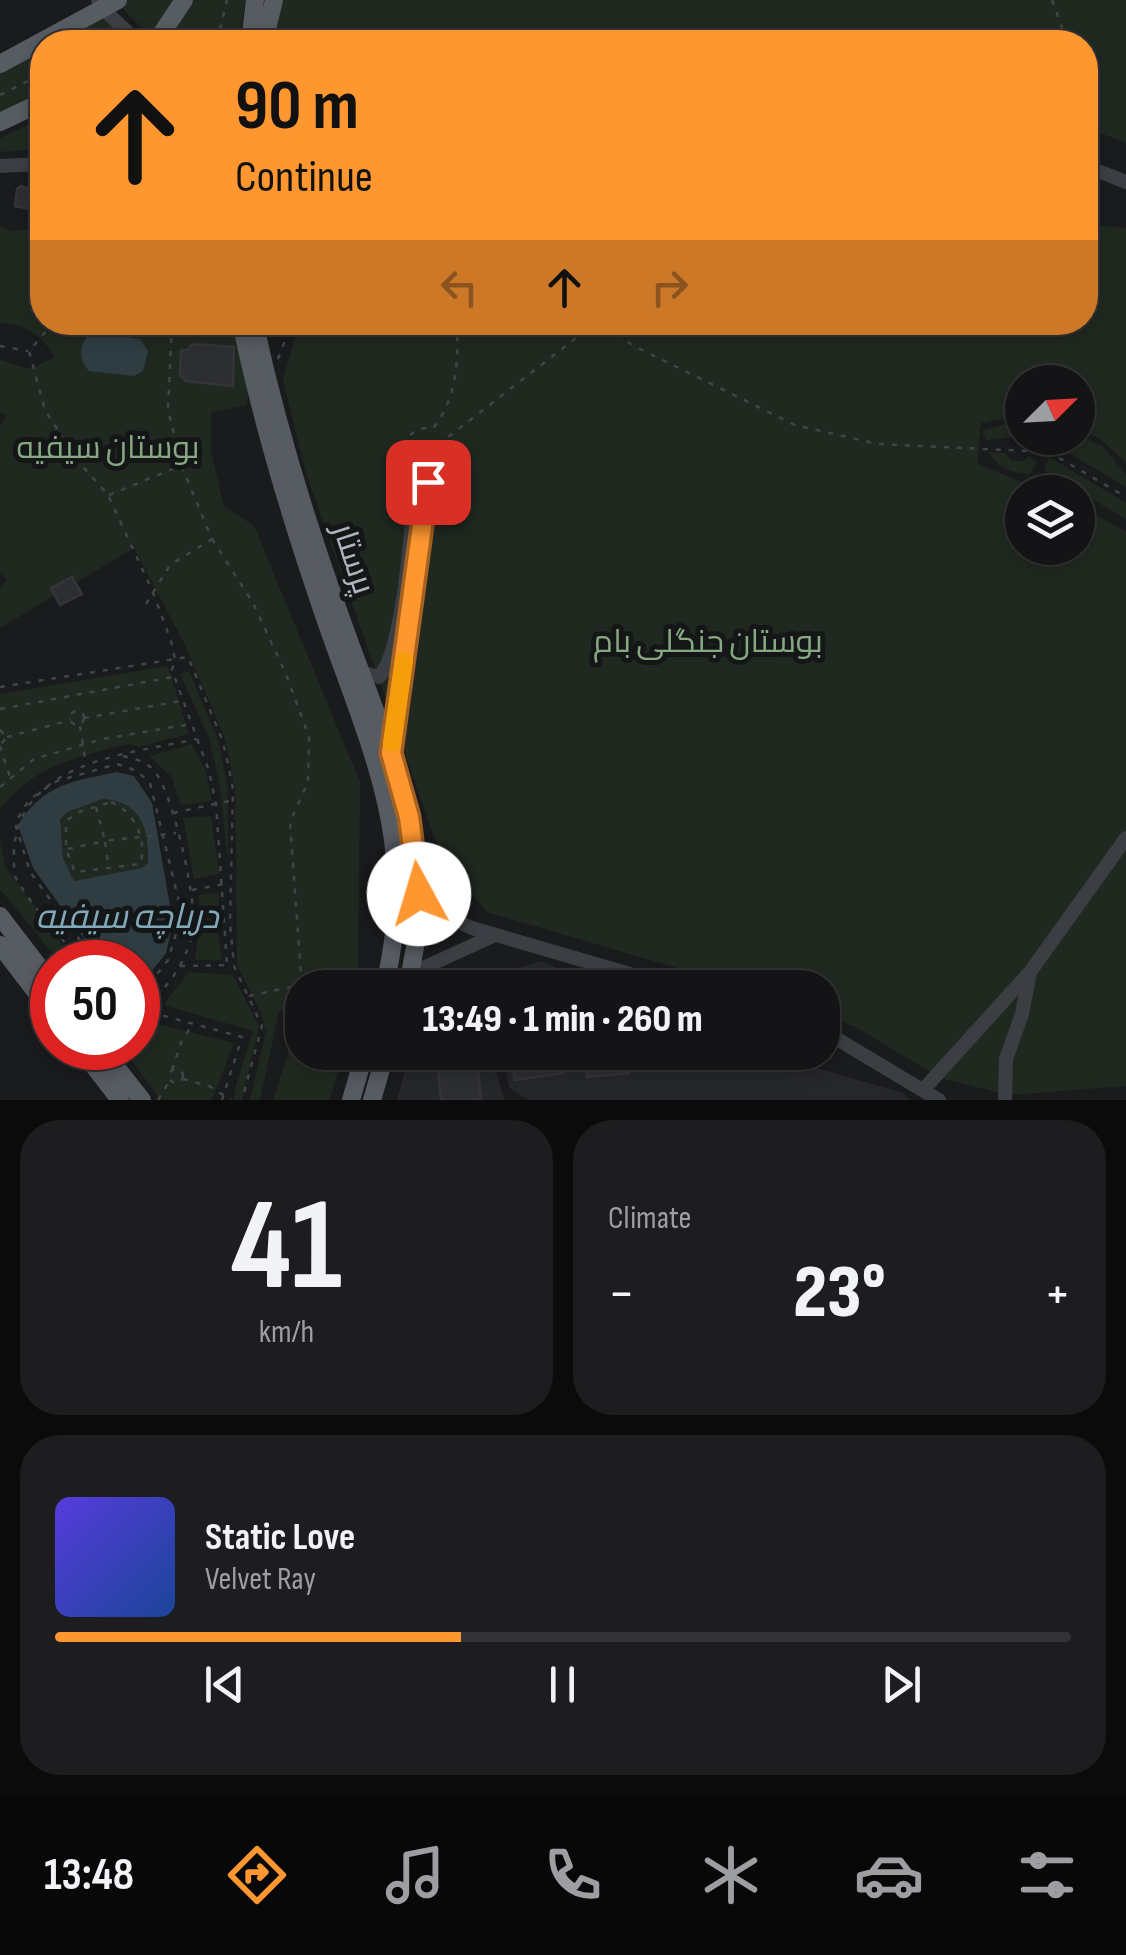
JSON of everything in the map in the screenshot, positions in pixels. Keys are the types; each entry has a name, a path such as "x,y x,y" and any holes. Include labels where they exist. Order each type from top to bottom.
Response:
{"main road":[{"path":"164,30 184,0"},
{"path":"251,30 255,0"},
{"path":"267,30 274,0"},
{"path":"59,30 106,3"},
{"path":"0,64 30,47"},
{"path":"0,122 30,108"},
{"name":"پرستار","path":"244,335 308,565 386,792 396,853 398,908 387,970"},
{"name":"پرستار","path":"258,335 322,564 391,753 409,817 419,894 418,934 410,970"},
{"path":"0,916 30,955"},
{"path":"0,945 30,984"},
{"path":"97,1070 120,1100"},
{"path":"119,1070 142,1100"},
{"path":"351,1100 360,1070"},
{"path":"372,1100 381,1070"}],"street":[{"path":"106,3 128,30"},
{"path":"0,166 30,165"},
{"path":"1100,172 1126,182"},
{"path":"360,672 380,677 386,670 422,481"},
{"path":"391,753 422,481"},
{"path":"923,1090 1030,972 1126,838"},
{"path":"419,894 444,914 495,935 616,970"},
{"path":"429,970 495,935"},
{"path":"1005,1100 1006,1059 1022,1014 1030,972"},
{"path":"840,1041 939,1100"}],"path":[{"path":"220,30 227,0"},
{"path":"1052,0 1063,30"},
{"path":"0,95 30,80"},
{"path":"1098,160 1100,172"},
{"path":"29,351 43,335"},
{"path":"171,335 168,409 181,465 212,539 253,604 286,674 309,737 308,782 290,822 301,970"},
{"path":"268,372 277,362 287,335"},
{"path":"422,481 416,465 405,456 404,446 414,431 432,429 443,417 454,372 455,335"},
{"path":"422,481 443,440 580,335"},
{"path":"621,335 632,345 795,425 878,444 1049,452 1126,497"},
{"path":"0,346 29,351"},
{"path":"29,351 45,410 77,460 108,495 152,590 175,659 172,670 198,739 216,804 227,965"},
{"path":"108,495 181,465"},
{"path":"146,604 170,565 212,539"},
{"path":"0,687 188,656 222,739 232,800 230,923 234,966 262,1026 242,1100"},
{"path":"0,709 174,677"},
{"path":"84,718 184,701"},
{"path":"10,778 0,745 7,737 71,720 76,712 84,718"},
{"path":"84,718 80,725 86,761"},
{"path":"71,720 80,725"},
{"path":"0,787 34,759 83,745 192,724"},
{"path":"0,730 7,737"},
{"path":"69,766 198,739"},
{"path":"116,755 117,764"},
{"path":"116,755 146,763 155,771 178,833 190,890 192,934 179,966 160,994"},
{"path":"80,940 30,872 15,822 29,800 57,781 117,764 137,771 150,783 182,914 168,960 160,970"},
{"path":"172,813 232,800"},
{"path":"111,802 136,819 140,838 140,864 75,872 66,849 66,820 111,802"},
{"path":"96,806 108,867"},
{"path":"66,849 178,833"},
{"path":"9,859 16,876 64,940"},
{"path":"190,890 230,883"},
{"path":"179,966 234,966"},
{"path":"248,996 285,990"},
{"path":"160,1014 242,1037 222,1100"},
{"path":"158,1100 170,1081 182,1040 194,1022"},
{"path":"172,1070 180,1071 182,1080"},
{"path":"170,1081 177,1084 194,1080 231,1100"}],"shaded area":[{"path":"542,961 562,970 510,970"},
{"path":"405,1070 496,1070 504,1100 397,1100"},
{"path":"506,1070 824,1070 903,1093 910,1100 528,1100 509,1087"}],"green space":[{"path":"129,0 175,0 157,30 144,30 120,6"},
{"path":"195,0 246,0 240,30 174,30"},
{"path":"282,0 1126,0 1126,143 1098,132 1098,30 276,30"},
{"path":"102,16 117,30 75,30"},
{"path":"30,54 30,103 0,117 0,70"},
{"path":"30,124 30,149 0,152 0,138"},
{"name":"بوستان جنگلی بام","path":"1098,225 1126,228 1126,463 1095,436 1095,365 1005,365 1005,419 981,423 977,464 1005,475 1005,565 1095,565 1095,514 1126,532 1126,1086 1009,1095 940,1078 840,1021 840,970 684,970 487,912 442,859 305,470 283,379 294,335 1098,335"},
{"name":"بوستان سیفیه","path":"0,226 11,231 30,230 30,332 0,323"},
{"name":"بوستان سیفیه","path":"35,335 235,335 248,390 247,405 211,412 211,452 224,506 254,526 360,782 358,970 285,970 285,1010 279,1011 260,1100 250,1100 266,1031 237,965 235,788 225,739 185,645 134,548 0,628 0,587 7,580 0,573 0,426 6,415 0,413 0,360 28,369 55,358"},
{"path":"1005,424 1005,438 986,440 982,431"},
{"path":"1095,443 1103,447 1126,474 1126,487 1072,455 1095,455"},
{"path":"988,452 1005,453 1012,461 1023,461 1029,456 1037,462 1030,474 1006,469"},
{"path":"1049,457 1079,475 1051,475 1044,471"},
{"path":"1095,484 1126,503 1126,519 1095,501"},
{"path":"168,666 189,734 139,747 127,744 57,765 26,783 0,810 0,694"},
{"path":"189,671 218,739 228,788 228,862 220,787 209,738 180,674"},
{"path":"192,744 206,772 212,801 181,805 171,776 149,756"},
{"path":"103,799 126,806 140,819 147,839 148,863 142,868 74,881 63,859 60,818"},
{"path":"211,816 219,874 194,879 183,818"},
{"path":"0,841 5,866 59,940 42,940 0,889"},
{"path":"219,893 217,925 222,960 195,960 199,895"},
{"path":"189,972 233,975 259,1026 242,1100 234,1100 236,1085 253,1031 163,1005"},
{"path":"160,1024 234,1043 212,1100 161,1100 138,1070 160,1070"},
{"path":"285,1062 285,1070 339,1070 329,1100 273,1100"}],"water":[{"path":"90,335 140,339 148,351 143,371 134,376 89,371 81,350"},
{"name":"دریاچه سیفیه","path":"117,772 134,776 152,803 173,923 166,953 160,961 160,940 85,940 33,868 18,825 38,800 73,782","holes":["103,799 126,805 144,828 148,863 142,868 74,881 63,858 60,819 67,812"]}],"building":[{"path":"17,189 30,189 30,209 15,206"},
{"path":"192,344 234,347 233,386 186,381 180,375 181,350 188,350"},
{"path":"72,577 82,594 60,605 51,588"},
{"path":"438,1070 478,1070 481,1100 441,1100"},
{"path":"514,1070 564,1073 515,1080"},
{"path":"586,1070 629,1070 629,1073 587,1077"}],"slow traffic":[{"path":"392,743 404,661"}],"route":[{"path":"419,894 409,817 391,753 428,482"}]}
